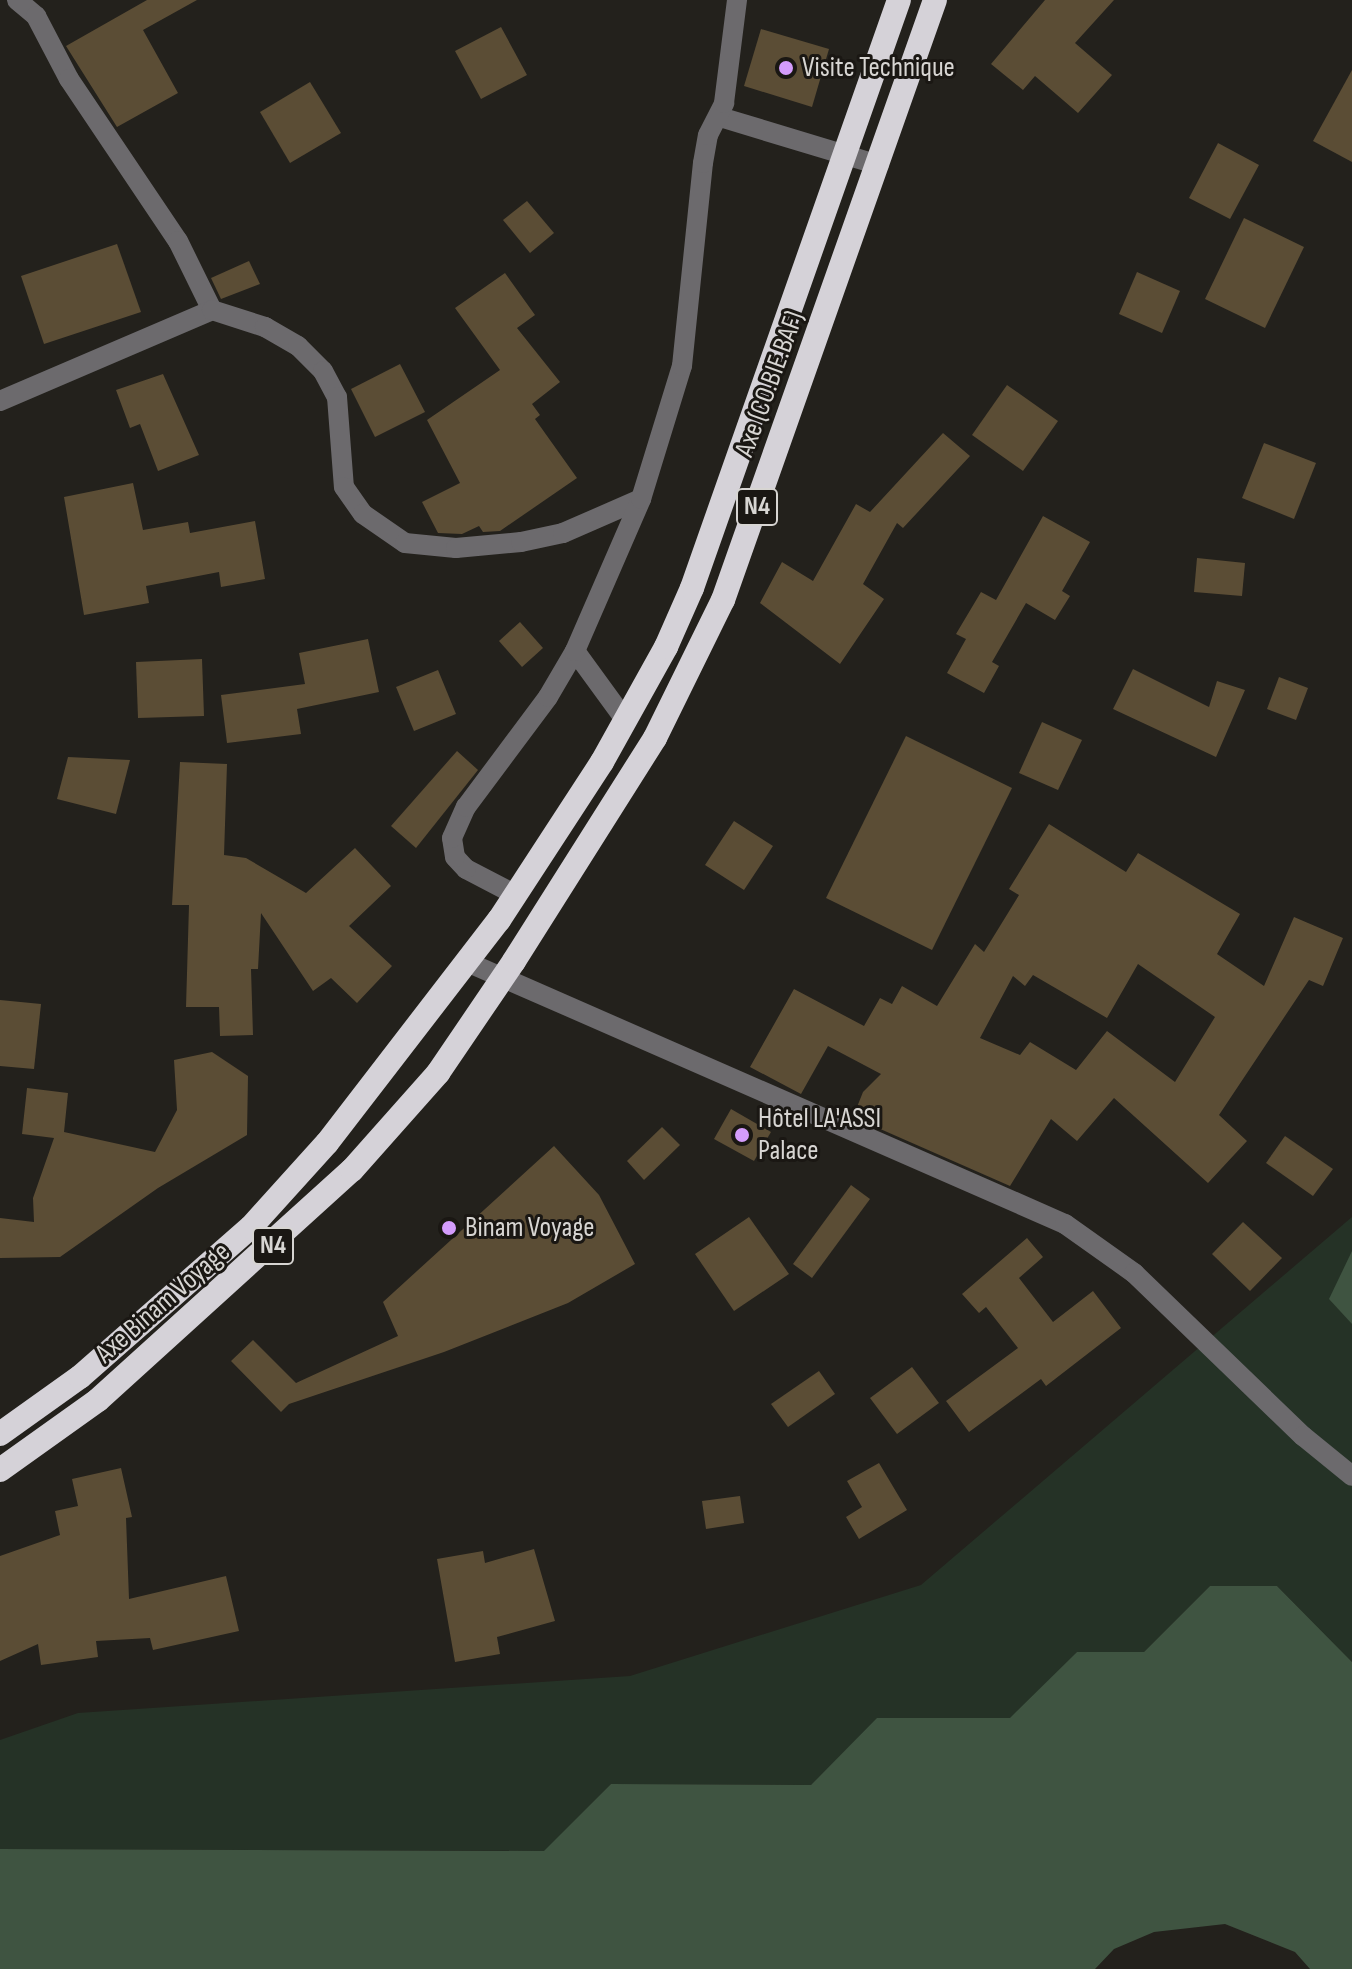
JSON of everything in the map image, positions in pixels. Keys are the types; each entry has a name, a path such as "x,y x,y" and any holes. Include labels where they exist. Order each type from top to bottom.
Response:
{"highway":[{"name":"Axe (CO.BIE.BAF)","path":"467,962 516,895 626,721 692,588 848,156 899,0"},
{"name":"Axe (CO.BIE.BAF)","path":"503,979 630,779 696,662 733,574 935,0"},
{"name":"Axe Binam Voyage","path":"5,1431 80,1377 251,1227 327,1143 467,962"},
{"name":"Axe Binam Voyage","path":"0,1470 98,1400 352,1170 438,1073 503,979"},
{"path":"5,1431 27,1453"}],"street":[{"path":"17,0 36,16 69,79 178,241 212,310"},
{"path":"516,895 477,879 458,862 452,838 478,789 548,697 575,651 641,499 682,366 703,163 708,135 720,117 737,0"},
{"path":"720,117 879,165"},
{"path":"0,401 212,310 265,327 298,346 323,371 337,397 344,487 384,533 405,543 456,548 521,542 563,533 641,499"},
{"path":"575,651 626,721"},
{"path":"467,962 1065,1224 1134,1273 1303,1436 1352,1476"}],"green space":[{"path":"1352,1217 1352,1662 1277,1586 1210,1586 1144,1652 1077,1652 1011,1718 878,1718 811,1785 611,1784 545,1851 0,1849 0,1740 78,1713 630,1676 921,1585"},
{"path":"1352,1251 1352,1324 1329,1299"},
{"path":"1210,1586 1277,1586 1352,1662 1352,1969 1310,1969 1295,1952 1225,1924 1154,1932 1114,1949 1095,1969 0,1969 0,1849 544,1851 611,1784 811,1785 877,1718 1010,1718 1077,1652 1144,1652"}],"building":[{"path":"147,0 197,0 143,30 178,93 117,127 66,46"},
{"path":"1045,0 1114,0 1075,43 1112,75 1078,113 1035,76 1023,90 991,64"},
{"path":"501,27 527,75 481,99 455,51"},
{"name":"Visite Technique","path":"761,29 829,49 812,107 744,86"},
{"path":"1352,70 1352,162 1313,141"},
{"path":"310,82 341,133 290,163 260,112"},
{"path":"1218,143 1259,165 1230,219 1189,198"},
{"path":"527,201 554,233 530,253 503,220"},
{"path":"1244,218 1304,247 1265,328 1205,299"},
{"path":"117,244 141,312 44,344 21,276"},
{"path":"249,261 260,284 221,299 211,278"},
{"path":"1137,272 1180,291 1162,333 1119,314"},
{"path":"505,273 535,315 517,328 560,382 532,404 540,415 535,419 577,478 500,531 483,532 479,526 462,534 438,533 422,502 460,483 427,420 500,370 455,308"},
{"path":"400,364 425,412 375,437 351,389"},
{"path":"163,374 199,455 158,471 140,424 130,428 116,390"},
{"path":"1007,385 1058,421 1023,471 972,435"},
{"path":"943,433 970,456 903,528 897,523 863,584 884,599 840,664 760,603 782,562 813,581 856,504 870,512"},
{"path":"1264,443 1316,463 1294,519 1242,498"},
{"path":"133,483 143,530 188,522 190,533 255,521 265,579 221,587 219,572 146,586 149,603 84,615 64,497"},
{"path":"1043,516 1090,542 1062,591 1070,596 1055,620 1026,603 992,662 999,666 984,693 947,673 966,639 956,634 981,592 996,600"},
{"path":"1197,558 1245,563 1242,596 1194,592"},
{"path":"520,622 543,648 522,667 499,641"},
{"path":"368,639 379,692 297,709 301,734 227,743 221,695 305,684 299,653"},
{"path":"202,659 204,716 138,718 136,662"},
{"path":"1133,669 1209,707 1217,681 1245,690 1216,757 1113,709"},
{"path":"438,670 456,714 414,731 396,687"},
{"path":"1279,677 1308,688 1296,720 1267,709"},
{"path":"1042,722 1082,740 1058,790 1019,773"},
{"path":"906,736 1012,788 932,950 826,898"},
{"path":"457,751 478,770 416,848 391,826"},
{"path":"68,757 130,760 116,814 57,799"},
{"path":"180,762 227,764 224,855 246,858 306,893 355,848 391,886 349,926 392,966 357,1003 331,978 313,991 261,913 258,969 251,969 253,1035 220,1036 219,1007 186,1007 189,905 172,905"},
{"path":"734,821 773,846 744,890 705,865"},
{"path":"1049,824 1126,872 1138,853 1240,914 1217,954 1264,986 1294,917 1343,938 1323,986 1309,980 1219,1115 1247,1141 1208,1183 1114,1098 1077,1141 1051,1119 1010,1186 853,1117 863,1092 881,1074 828,1046 801,1094 750,1067 794,989 864,1026 880,998 892,1004 902,986 937,1006 975,944 984,952 1019,895 1009,889","holes":["1138,964 1215,1017 1175,1082 1107,1031 1076,1070 1030,1042 1020,1055 980,1038 1013,976 1025,986 1033,975 1107,1018"]},
{"path":"0,1000 41,1004 34,1069 0,1066"},
{"path":"212,1052 248,1076 247,1135 158,1188 60,1257 0,1258 0,1218 34,1222 33,1198 54,1138 22,1134 27,1088 68,1093 64,1132 155,1152 177,1110 174,1060"},
{"name":"Hôtel LA'ASSI Palace","path":"731,1109 771,1132 754,1161 714,1139"},
{"path":"662,1127 680,1145 644,1180 627,1161"},
{"path":"1285,1136 1333,1169 1313,1196 1266,1163"},
{"path":"554,1146 599,1195 635,1264 568,1303 444,1352 289,1404 281,1412 231,1361 253,1340 296,1383 398,1336 383,1302"},
{"path":"851,1185 870,1199 812,1278 793,1264"},
{"path":"749,1217 789,1274 734,1311 695,1254"},
{"path":"1243,1222 1282,1258 1250,1291 1212,1254"},
{"path":"1027,1238 1043,1257 1019,1278 1053,1322 1093,1291 1121,1328 1046,1386 1041,1379 969,1432 946,1401 1018,1348 986,1307 979,1313 962,1294"},
{"path":"912,1367 939,1403 897,1434 870,1398"},
{"path":"819,1371 835,1394 788,1427 771,1404"},
{"path":"879,1463 907,1510 859,1539 846,1517 862,1507 847,1481"},
{"path":"121,1468 132,1517 126,1518 129,1599 226,1576 239,1631 153,1650 150,1638 96,1641 98,1657 41,1665 38,1644 0,1661 0,1556 60,1535 55,1511 78,1506 72,1479"},
{"path":"740,1496 744,1523 706,1529 702,1501"},
{"path":"534,1549 555,1621 497,1637 500,1654 455,1662 437,1559 483,1551 485,1563"}],"place":[{"name":"Visite Technique","path":"786,68"},
{"name":"Hôtel LA'ASSI Palace","path":"742,1135"},
{"name":"Binam Voyage","path":"449,1228"}]}
